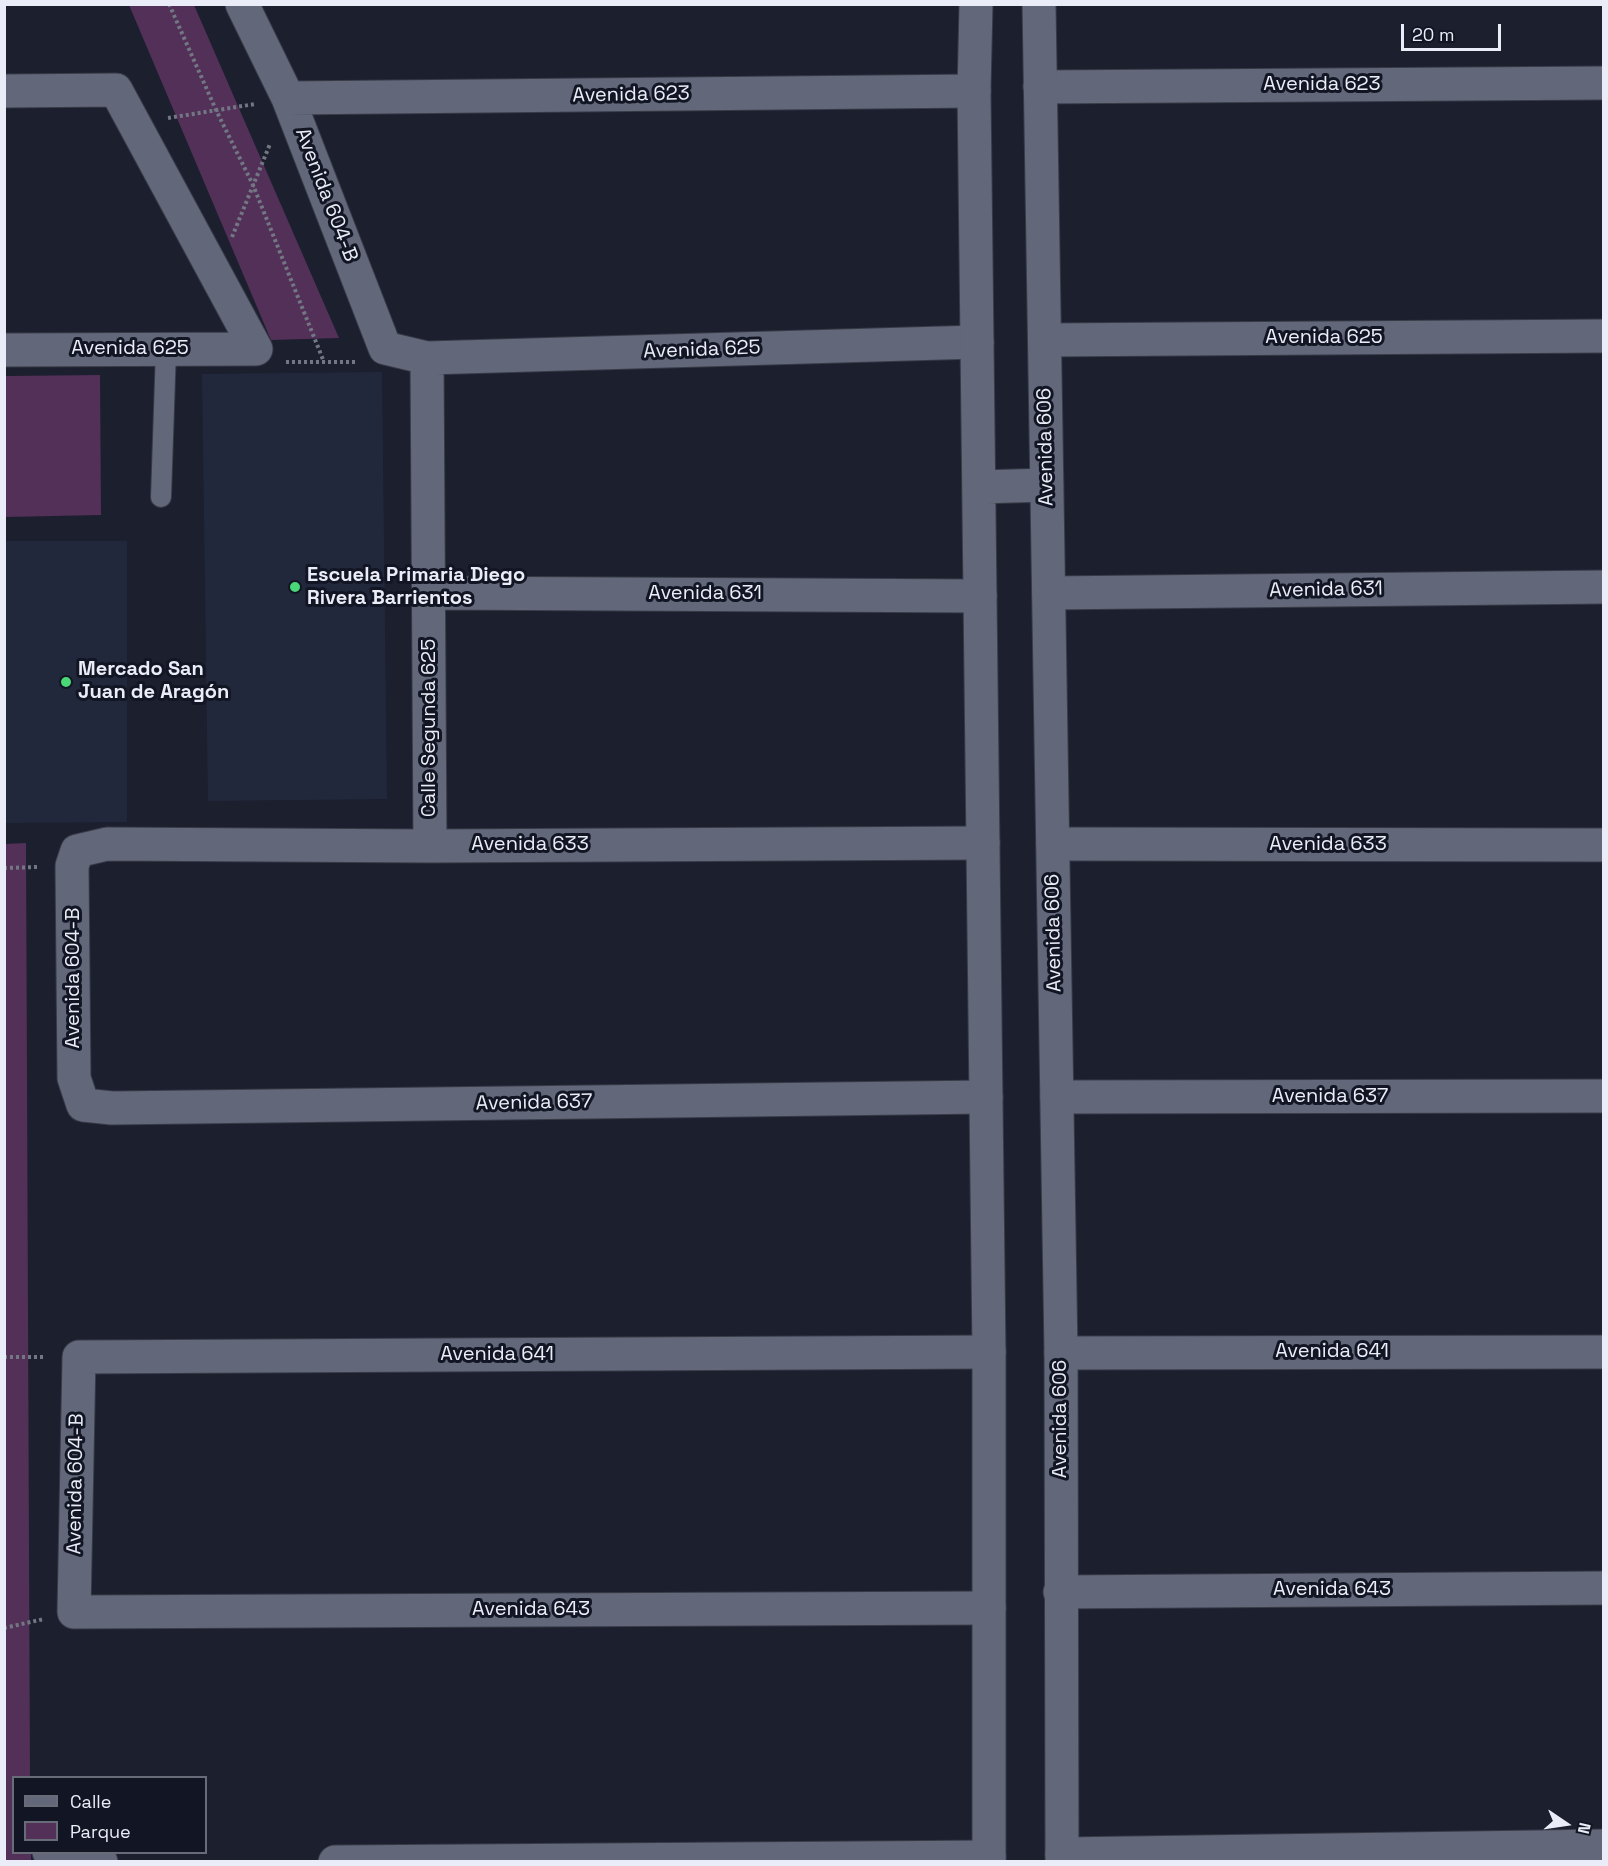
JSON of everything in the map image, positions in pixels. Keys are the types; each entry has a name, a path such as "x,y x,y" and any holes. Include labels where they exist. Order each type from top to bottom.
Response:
{"street":[{"name":"Avenida 604-B","path":"242,4 288,99 385,348"},
{"path":"335,1862 989,1859 989,1352 974,91 976,4"},
{"name":"Avenida 606","path":"1039,4 1061,1353 1062,1858"},
{"name":"Avenida 623","path":"1040,87 1604,83"},
{"path":"4,91 116,90 256,349"},
{"name":"Avenida 623","path":"288,99 974,91"},
{"name":"Avenida 625","path":"1045,340 1604,336"},
{"name":"Avenida 625","path":"427,358 977,342"},
{"path":"385,348 427,358"},
{"name":"Avenida 625","path":"4,350 256,349"},
{"name":"Calle Segunda 625","path":"427,358 430,846"},
{"path":"979,486 1047,485"},
{"name":"Avenida 631","path":"1048,593 1604,586"},
{"name":"Avenida 631","path":"430,593 980,596"},
{"name":"Avenida 633","path":"77,851 106,844 430,846 983,843"},
{"name":"Avenida 633","path":"1053,844 1604,845"},
{"name":"Avenida 604-B","path":"77,851 72,866 74,1078 83,1105"},
{"name":"Avenida 637","path":"83,1105 112,1108 986,1096"},
{"name":"Avenida 637","path":"1057,1097 1604,1096"},
{"name":"Avenida 641","path":"79,1357 989,1352"},
{"name":"Avenida 641","path":"1061,1353 1604,1352"},
{"name":"Avenida 604-B","path":"74,1612 79,1357"},
{"name":"Avenida 643","path":"1060,1593 1604,1588"},
{"name":"Avenida 643","path":"74,1612 989,1608"},
{"path":"1062,1858 1604,1846"},
{"path":"60,1854 102,1862"}],"lane":[{"path":"161,496 166,349"}],"path":[{"path":"169,4 216,110 254,185 324,362"},
{"path":"134,123 288,99"},
{"path":"217,276 288,99"},
{"path":"256,349 280,363 367,362 385,348"},
{"path":"4,1357 79,1357"}],"shaded area":[{"name":"Escuela Primaria Diego Rivera Barrientos","path":"382,372 387,799 208,801 202,374"},
{"name":"Mercado San Juan de Aragón","path":"5,541 127,541 127,822 5,823"}],"green space":[{"path":"129,5 194,5 339,338 271,340"},
{"path":"100,375 101,515 5,517 5,376"},
{"path":"26,843 30,1776 12,1776 12,1854 31,1854 31,1861 5,1862 4,844"}],"place":[{"name":"Escuela Primaria Diego Rivera Barrientos","path":"295,587"},
{"name":"Mercado San Juan de Aragón","path":"66,682"}]}
